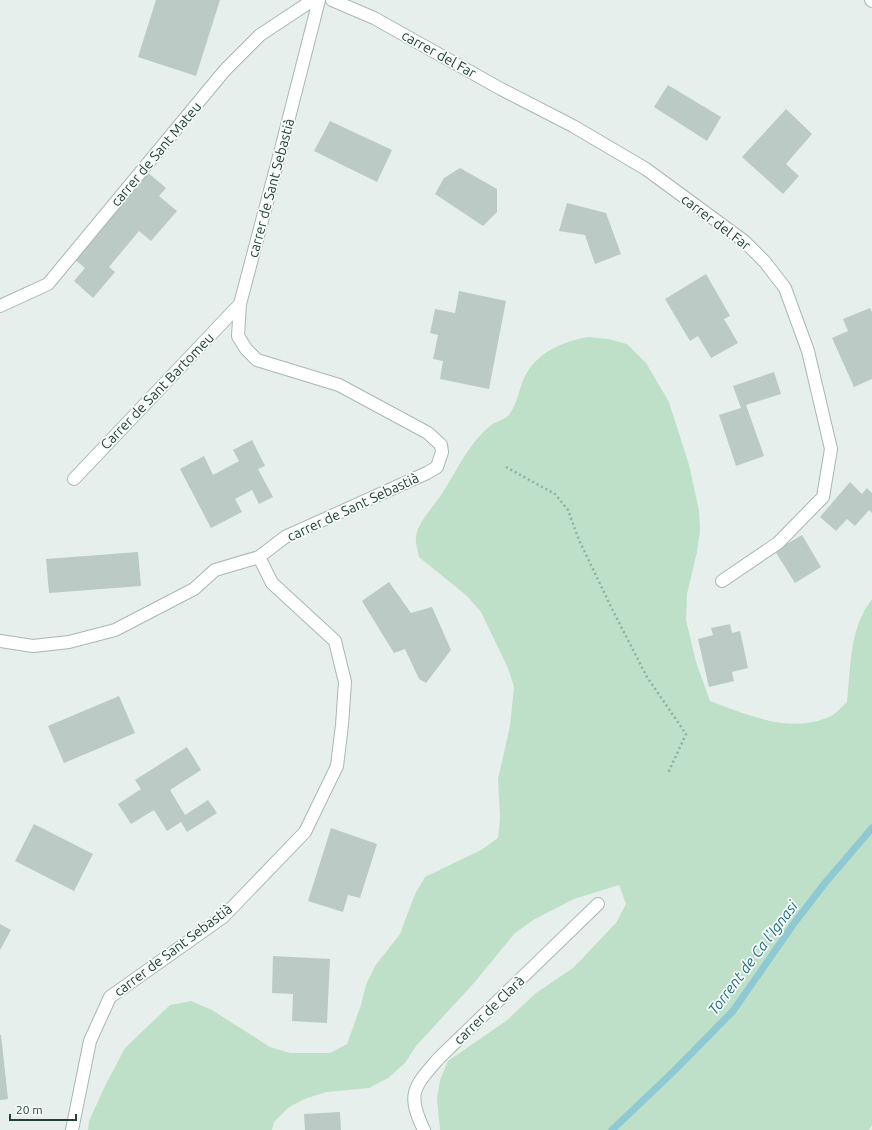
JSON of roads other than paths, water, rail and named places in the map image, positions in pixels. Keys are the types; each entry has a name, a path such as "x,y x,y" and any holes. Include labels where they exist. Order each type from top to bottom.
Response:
{"street":[{"name":"carrer de Sant Mateu","path":"0,306 48,284 225,70 260,35 313,0"},
{"name":"carrer de Sant Sebastià","path":"72,1130 90,1041 110,997 165,959 228,911 305,832 337,766 345,682 335,642 272,582 258,557 285,537 427,473 437,466 442,452 441,445 428,433 340,385 257,360 246,349 238,336 240,304 319,0"},
{"name":"carrer del Far","path":"332,0 374,18 573,126 646,169 744,241 766,262 785,288 808,351 831,449 823,497 778,543 722,581"},
{"name":"Carrer de Sant Bartomeu","path":"74,479 240,304"},
{"path":"0,641 33,646 69,642 116,630 194,589 215,570 258,557"},
{"name":"carrer de Clarà","path":"424,1130 414,1106 417,1084 439,1058 598,904"}],"waterway":[{"name":"Torrent de Ca l'Ignasi","path":"612,1130 674,1071 733,1011 795,922 825,883 872,828"}]}
